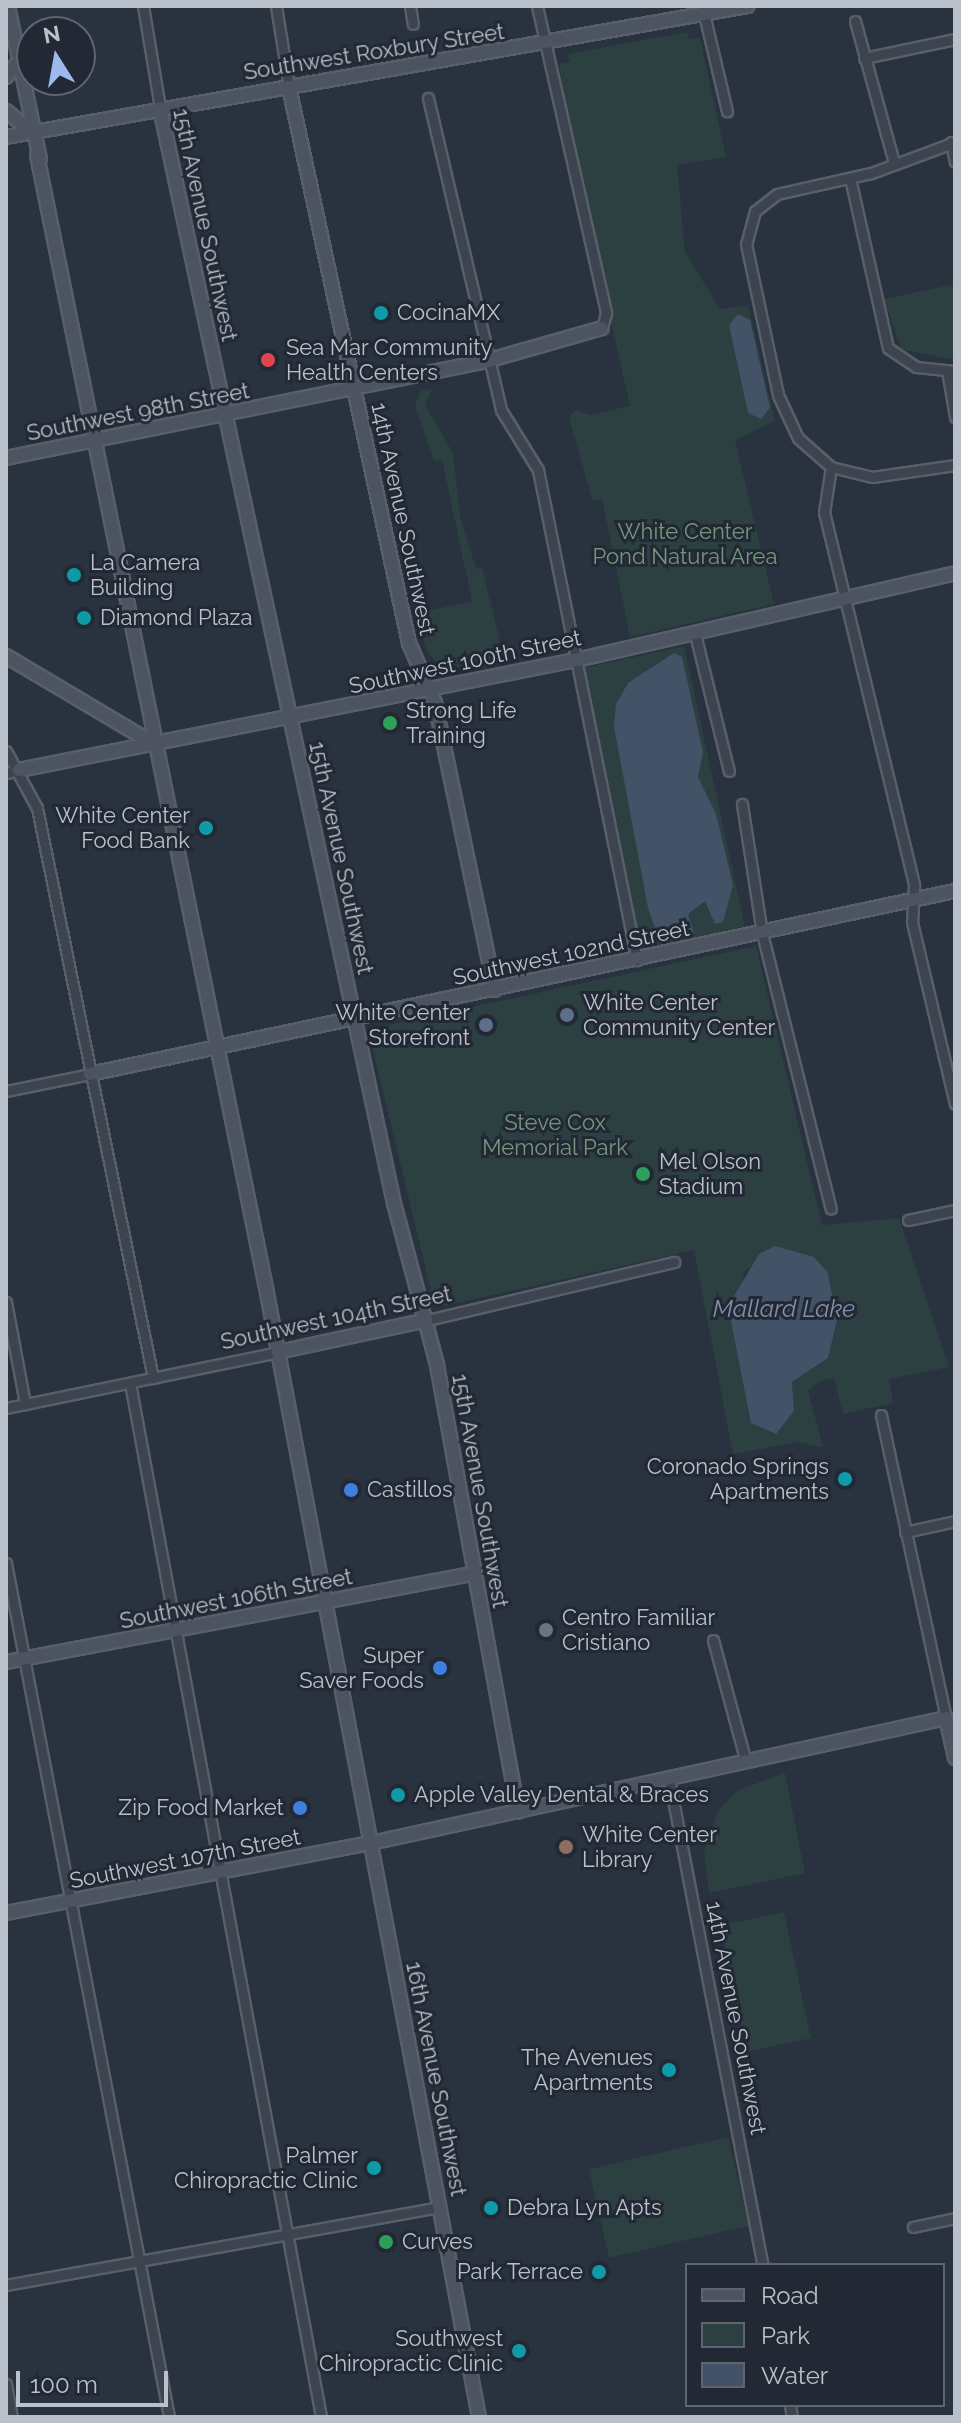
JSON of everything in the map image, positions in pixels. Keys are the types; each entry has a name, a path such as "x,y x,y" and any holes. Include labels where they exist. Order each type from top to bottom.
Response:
{"street":[{"name":"16th Avenue Southwest","path":"8,6 16,46"},
{"name":"15th Avenue Southwest","path":"143,6 160,108 224,415 355,1019 427,1320 518,1812"},
{"name":"14th Avenue Southwest","path":"276,6 289,87 409,643 428,691 495,990"},
{"path":"410,6 413,24"},
{"path":"537,6 606,313 602,328"},
{"name":"Southwest Roxbury Street","path":"6,137 748,6"},
{"path":"704,14 727,111"},
{"path":"855,21 894,163"},
{"path":"864,58 955,39"},
{"name":"16th Avenue Southwest","path":"25,96 278,1352 479,2417"},
{"path":"428,98 504,418 538,470 637,960"},
{"path":"6,111 32,132"},
{"path":"955,162 953,142 850,178 777,194 755,211 746,244 784,414 831,467 893,477 955,465"},
{"path":"850,178 888,348 906,363 951,371 955,417"},
{"name":"Southwest 98th Street","path":"6,458 490,360 602,328"},
{"path":"831,467 824,512 916,899 912,922 955,1104"},
{"name":"Southwest 100th Street","path":"13,772 576,660 843,602 930,582 955,573"},
{"name":"Southwest 100th Street","path":"930,582 955,581"},
{"path":"695,634 729,771"},
{"path":"6,656 154,744"},
{"path":"6,751 13,772 37,808 153,1378"},
{"path":"742,804 762,933 831,1209"},
{"name":"Southwest 102nd Street","path":"6,1091 218,1049 955,891"},
{"path":"908,1220 955,1210"},
{"name":"Southwest 104th Street","path":"6,1408 427,1320 674,1262"},
{"path":"6,1302 25,1404"},
{"path":"130,1383 321,2417"},
{"path":"881,1415 955,1758"},
{"path":"905,1532 955,1521"},
{"path":"6,1563 68,1901 169,2417"},
{"name":"Southwest 106th Street","path":"6,1662 473,1574"},
{"path":"713,1640 746,1762"},
{"name":"Southwest 107th Street","path":"6,1913 371,1843 946,1718"},
{"name":"14th Avenue Southwest","path":"669,1779 763,2263"},
{"path":"6,2285 440,2207"},
{"path":"913,2227 955,2218"},
{"path":"6,2384 12,2417"}],"green space":[{"name":"White Center Pond Natural Area","path":"687,32 689,39 700,38 726,157 677,165 685,252 720,309 748,305 775,421 735,440 774,604 630,637 602,499 592,500 569,417 576,410 590,415 630,406 567,127 559,64 570,62 568,54"},
{"path":"955,284 955,360 901,349 884,299"},
{"path":"432,389 425,405 453,453 460,515 476,569 482,568 504,658 444,671 426,650 418,613 472,601 442,460 434,461 415,406 420,391"},
{"path":"684,646 745,927 652,947 640,944 584,668"},
{"name":"Steve Cox Memorial Park","path":"756,946 822,1225 899,1218 949,1367 889,1379 893,1403 843,1414 834,1378 820,1381 808,1390 823,1447 797,1442 733,1454 694,1250 444,1306 433,1299 370,1038 379,1027","holes":["775,1246 828,1273 837,1320 828,1358 792,1382 794,1411 749,1411 734,1319 744,1272"]},
{"path":"785,1773 805,1873 709,1893 704,1851 718,1811 738,1790"},
{"path":"784,1912 811,2038 747,2052 720,1926"},
{"path":"728,2137 748,2226 609,2258 589,2169"}],"water":[{"path":"738,314 750,320 770,408 761,419 748,413 729,325"},
{"path":"674,653 682,657 703,752 698,777 716,814 733,885 723,922 715,924 705,901 688,914 694,934 669,939 656,931 648,908 614,727 616,704 628,683"},
{"name":"Mallard Lake","path":"775,1246 814,1257 828,1273 837,1320 828,1358 792,1382 794,1411 776,1434 751,1423 728,1306 759,1254"}],"place":[{"name":"CocinaMX","path":"381,313"},
{"name":"Sea Mar Community Health Centers","path":"268,360"},
{"name":"La Camera Building","path":"74,575"},
{"name":"Diamond Plaza","path":"84,618"},
{"name":"Strong Life Training","path":"390,723"},
{"name":"White Center Food Bank","path":"206,828"},
{"name":"White Center Community Center","path":"567,1015"},
{"name":"White Center Storefront","path":"486,1025"},
{"name":"Mel Olson Stadium","path":"643,1174"},
{"name":"Coronado Springs Apartments","path":"845,1479"},
{"name":"Castillos","path":"351,1490"},
{"name":"Centro Familiar Cristiano","path":"546,1630"},
{"name":"Super Saver Foods","path":"440,1668"},
{"name":"Apple Valley Dental & Braces","path":"398,1795"},
{"name":"Zip Food Market","path":"300,1808"},
{"name":"White Center Library","path":"566,1847"},
{"name":"The Avenues Apartments","path":"669,2070"},
{"name":"Palmer Chiropractic Clinic","path":"374,2168"},
{"name":"Debra Lyn Apts","path":"491,2208"},
{"name":"Curves","path":"386,2242"},
{"name":"Park Terrace","path":"599,2272"},
{"name":"Southwest Chiropractic Clinic","path":"519,2351"}]}
